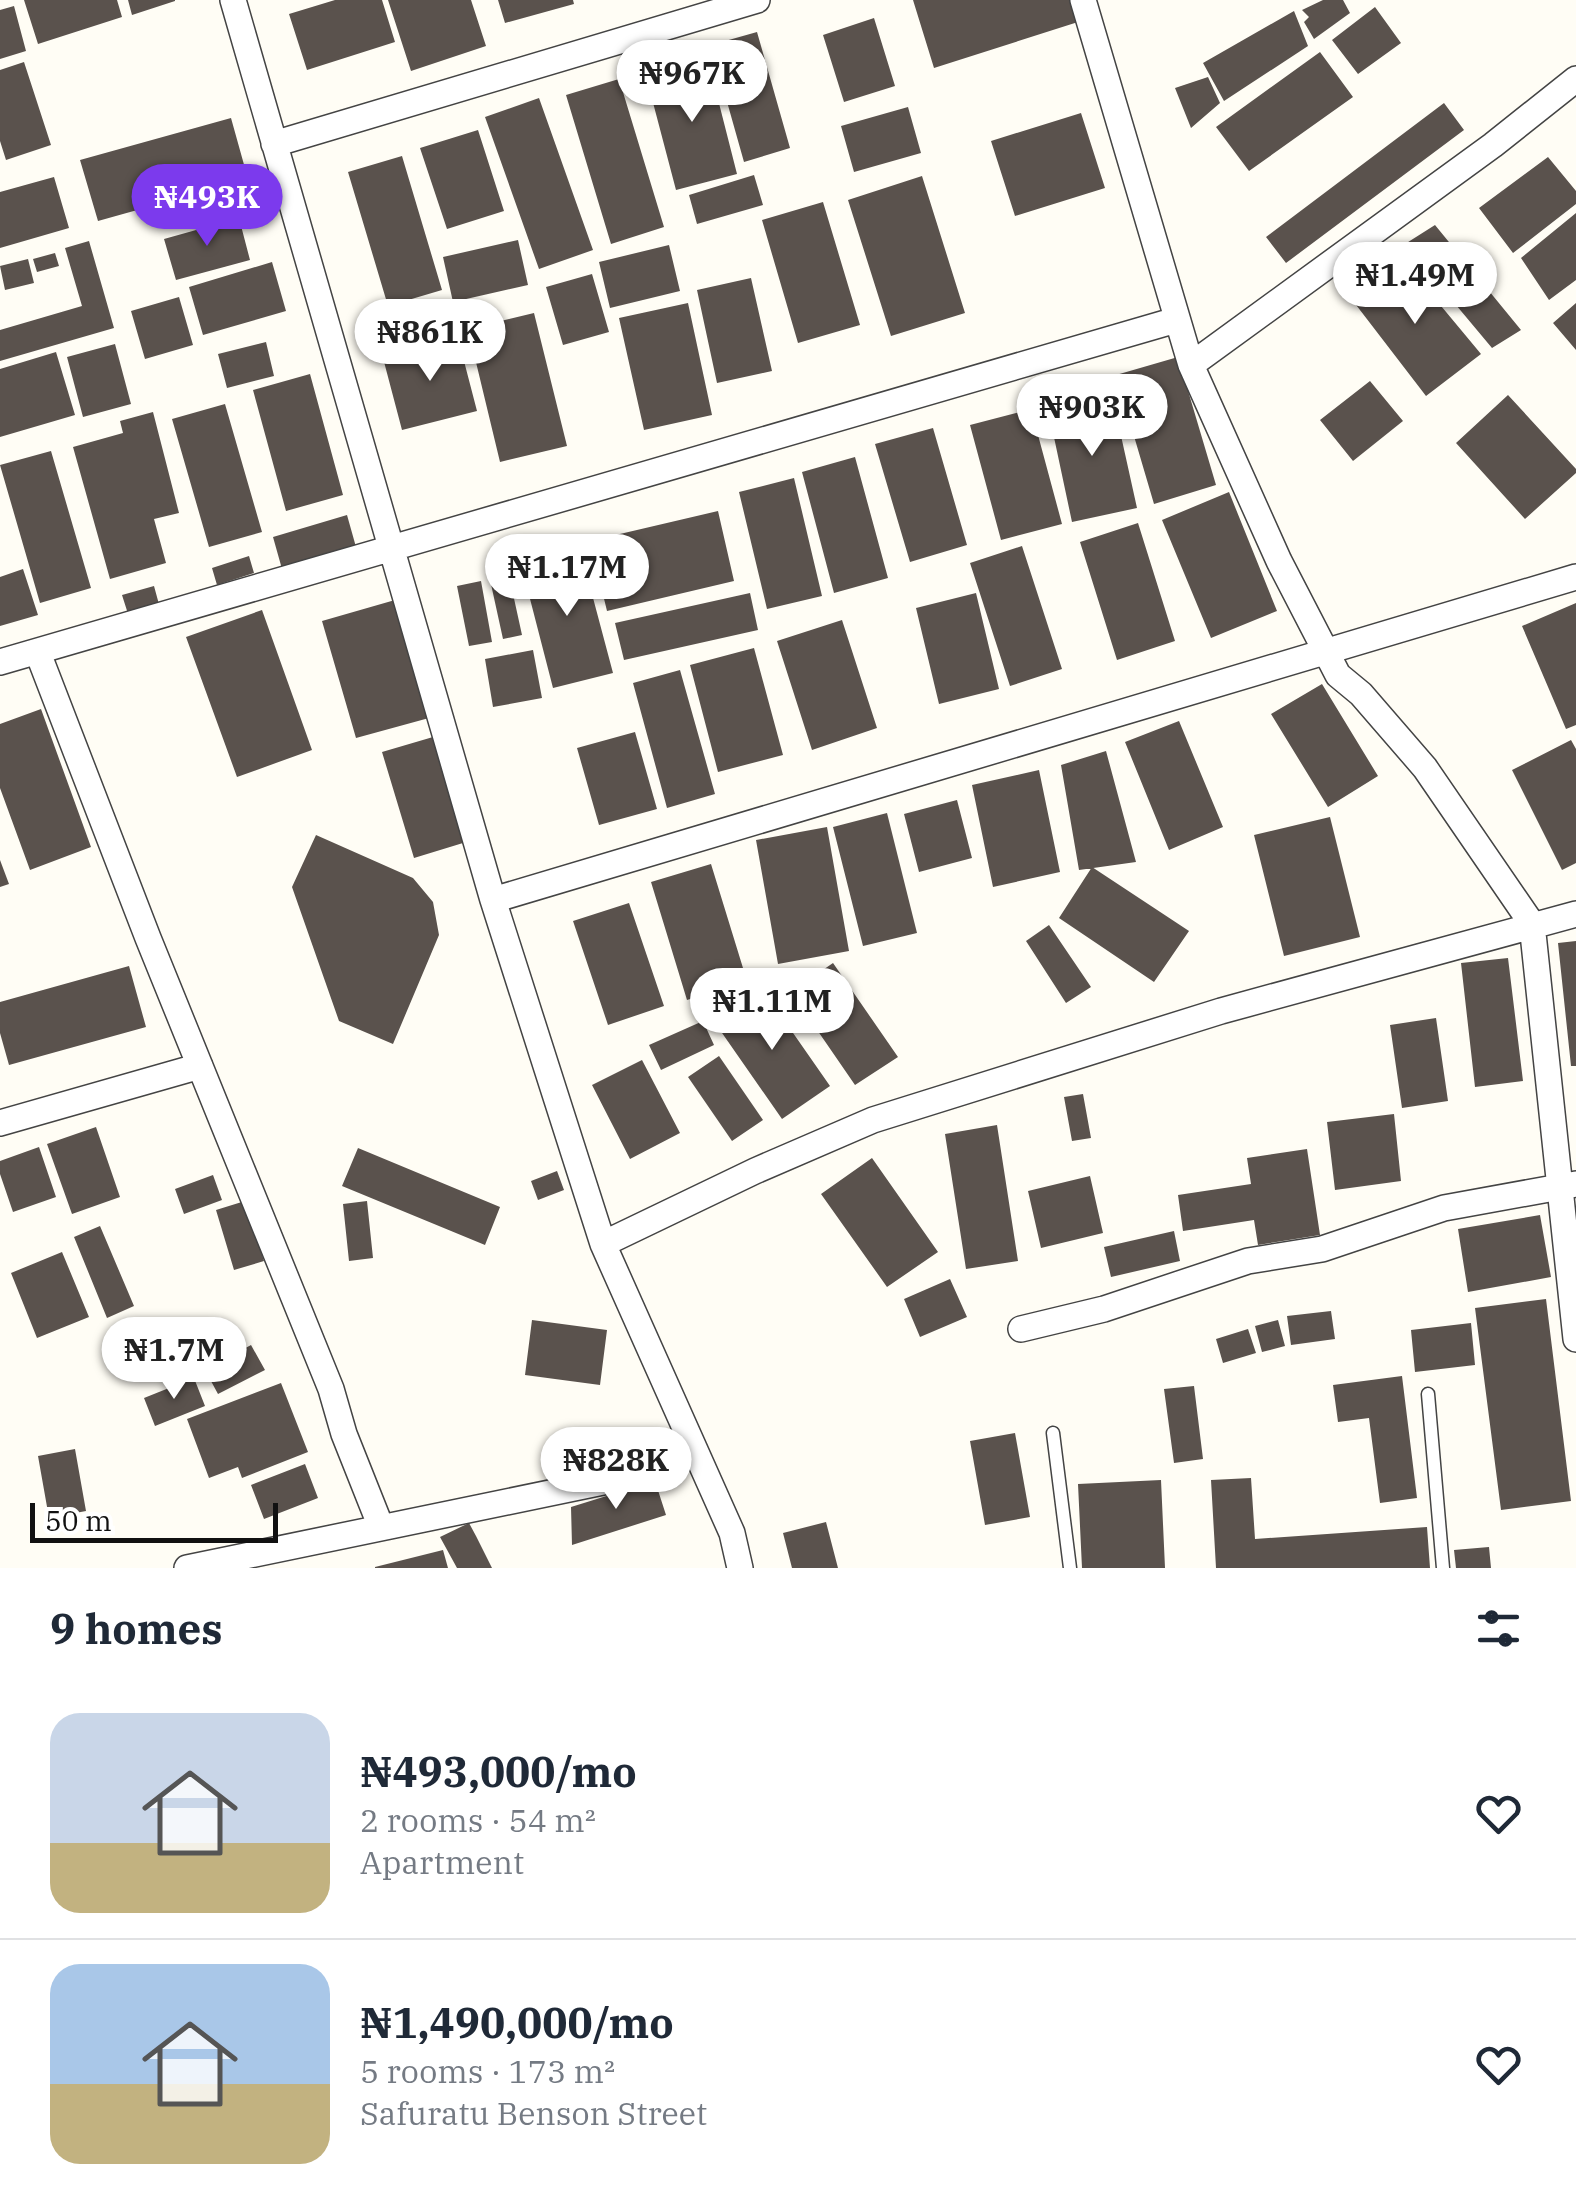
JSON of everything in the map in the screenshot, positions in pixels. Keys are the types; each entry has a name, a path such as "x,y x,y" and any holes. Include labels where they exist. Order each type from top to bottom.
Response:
{"street":[{"path":"233,0 492,900 603,1244 732,1533 740,1568"},
{"path":"274,144 757,0"},
{"path":"1083,0 1191,365 1238,474 1323,650 1338,675 1361,694 1425,768 1532,924 1567,1185 1576,1339"},
{"path":"1191,365 1576,80"},
{"path":"0,662 1176,320"},
{"path":"492,900 1576,577"},
{"path":"38,653 331,1388 344,1434 381,1528"},
{"path":"603,1244 873,1120 1221,1010 1576,914"},
{"path":"0,1123 200,1066"},
{"path":"1021,1329 1104,1310 1248,1261 1322,1249 1444,1208 1567,1185"},
{"path":"187,1568 603,1482 696,1450"}],"lane":[{"path":"1428,1394 1443,1568"},
{"path":"1054,1433 1070,1568"}],"building":[{"path":"24,0 117,0 122,17 38,44"},
{"path":"128,0 175,0 175,1 132,15"},
{"path":"335,0 382,0 395,42 307,70 289,14"},
{"path":"388,0 471,0 486,46 411,71"},
{"path":"498,0 573,0 574,4 505,23"},
{"path":"913,0 1071,0 1078,22 934,68"},
{"path":"1323,0 1343,0 1350,13 1314,39 1304,22 1309,17 1302,10"},
{"path":"14,6 26,51 0,59 0,10"},
{"path":"1375,7 1401,43 1358,74 1332,40"},
{"path":"1294,11 1308,46 1224,101 1203,63"},
{"path":"874,18 895,86 844,102 823,35"},
{"path":"757,32 790,148 744,162 711,45"},
{"path":"1320,52 1353,97 1249,171 1216,127"},
{"path":"708,60 737,174 676,190 646,76"},
{"path":"24,62 51,145 6,160 0,141 0,70"},
{"path":"1208,77 1220,103 1191,128 1175,88"},
{"path":"619,79 664,227 611,244 566,95"},
{"path":"539,98 593,250 539,269 485,117"},
{"path":"1444,103 1464,130 1286,263 1266,237"},
{"path":"908,107 921,153 854,172 841,126"},
{"path":"1081,113 1105,188 1015,216 991,141"},
{"path":"231,118 248,179 98,221 80,160"},
{"path":"478,130 504,211 447,229 420,148"},
{"path":"402,156 442,290 388,306 348,172"},
{"path":"1548,157 1576,191 1576,204 1513,253 1479,208"},
{"path":"754,175 763,205 697,224 689,195"},
{"path":"922,176 965,313 891,336 848,200"},
{"path":"54,177 69,228 0,248 0,192"},
{"path":"823,202 860,325 798,343 762,220"},
{"path":"1576,213 1576,280 1549,300 1521,258"},
{"path":"239,218 250,260 176,280 164,239"},
{"path":"1435,225 1521,330 1492,348 1405,244"},
{"path":"518,240 528,285 453,302 443,257"},
{"path":"89,241 114,328 0,361 0,330 82,306 65,248"},
{"path":"669,245 680,291 610,308 599,262"},
{"path":"55,253 59,266 37,272 33,259"},
{"path":"28,259 34,283 5,290 0,266"},
{"path":"1402,259 1481,354 1426,396 1350,297"},
{"path":"272,262 286,311 203,335 189,287"},
{"path":"592,274 609,332 563,345 546,287"},
{"path":"751,278 772,371 717,383 697,290"},
{"path":"179,297 193,345 145,359 131,311"},
{"path":"688,303 712,415 644,430 619,318"},
{"path":"1576,303 1576,350 1553,323"},
{"path":"534,313 567,446 500,462 468,329"},
{"path":"458,338 477,411 402,430 383,358"},
{"path":"266,342 274,376 227,388 218,354"},
{"path":"115,344 131,404 83,417 67,357"},
{"path":"56,352 75,415 0,437 0,369"},
{"path":"1178,357 1216,485 1154,504 1116,375"},
{"path":"310,374 343,495 286,511 253,390"},
{"path":"1370,381 1403,421 1353,461 1320,420"},
{"path":"1112,395 1137,508 1072,522 1048,409"},
{"path":"1508,395 1576,469 1525,519 1456,443"},
{"path":"225,404 262,532 209,547 172,419"},
{"path":"1031,409 1062,524 1001,540 970,425"},
{"path":"153,412 179,513 154,519 166,563 110,579 73,447 123,433 120,421"},
{"path":"933,428 967,545 910,562 875,444"},
{"path":"51,451 91,588 40,603 0,465"},
{"path":"855,457 888,578 834,593 802,472"},
{"path":"794,478 822,596 767,609 739,492"},
{"path":"1229,492 1277,611 1211,638 1162,520"},
{"path":"718,511 734,581 607,611 590,541"},
{"path":"347,515 356,547 282,569 273,537"},
{"path":"1138,523 1175,641 1117,660 1080,542"},
{"path":"1022,546 1062,669 1010,686 970,563"},
{"path":"580,549 613,673 553,688 521,564"},
{"path":"249,556 254,573 217,585 212,568"},
{"path":"23,569 38,615 0,626 0,577"},
{"path":"508,571 522,635 503,639 489,575"},
{"path":"481,581 492,642 469,646 457,586"},
{"path":"154,586 160,608 129,617 122,595"},
{"path":"750,593 758,630 624,660 615,623"},
{"path":"976,593 999,689 939,704 916,608"},
{"path":"395,600 429,718 356,738 322,621"},
{"path":"1576,603 1576,725 1566,729 1522,626"},
{"path":"262,610 312,750 237,777 186,637"},
{"path":"842,620 877,728 812,750 777,641"},
{"path":"754,648 783,755 718,772 690,665"},
{"path":"533,650 542,698 493,707 485,659"},
{"path":"680,670 715,794 667,808 633,683"},
{"path":"1322,684 1378,776 1328,807 1271,714"},
{"path":"41,709 91,847 30,870 0,788 0,724"},
{"path":"1179,721 1223,827 1169,850 1125,742"},
{"path":"635,732 657,809 599,825 577,748"},
{"path":"433,737 463,843 414,858 382,752"},
{"path":"1571,740 1576,749 1576,863 1562,870 1512,770"},
{"path":"1106,751 1136,862 1079,870 1061,765"},
{"path":"1039,770 1060,872 993,887 972,785"},
{"path":"957,800 972,858 919,872 904,814"},
{"path":"887,813 917,933 863,946 833,827"},
{"path":"1330,817 1360,937 1284,956 1254,835"},
{"path":"827,827 849,951 778,964 756,840"},
{"path":"316,835 413,878 433,902 439,935 393,1044 339,1021 292,887"},
{"path":"0,860 9,884 0,887"},
{"path":"711,864 747,981 687,1000 651,882"},
{"path":"1092,867 1189,931 1154,982 1059,918"},
{"path":"629,903 664,1006 608,1025 573,921"},
{"path":"1049,925 1091,987 1066,1003 1026,941"},
{"path":"1576,941 1576,1066 1571,1066 1558,943"},
{"path":"1508,958 1523,1081 1475,1087 1461,963"},
{"path":"833,963 898,1057 855,1085 791,992"},
{"path":"129,966 146,1027 9,1065 0,1033 0,1002"},
{"path":"761,987 830,1086 782,1119 713,1020"},
{"path":"1436,1018 1448,1101 1402,1108 1390,1025"},
{"path":"703,1021 714,1045 661,1070 649,1045"},
{"path":"719,1056 763,1120 732,1141 688,1077"},
{"path":"642,1060 680,1133 630,1159 592,1085"},
{"path":"1083,1094 1091,1138 1072,1141 1064,1097"},
{"path":"1394,1114 1401,1181 1335,1190 1327,1122"},
{"path":"997,1125 1018,1261 966,1269 945,1134"},
{"path":"96,1127 120,1197 72,1214 47,1144"},
{"path":"39,1147 56,1197 13,1212 0,1174 0,1161"},
{"path":"358,1148 500,1207 485,1245 342,1186"},
{"path":"1307,1149 1320,1235 1258,1245 1254,1220 1183,1231 1178,1195 1251,1184 1247,1158"},
{"path":"872,1158 938,1252 887,1287 821,1194"},
{"path":"557,1171 564,1190 538,1200 531,1181"},
{"path":"213,1175 222,1200 184,1214 175,1189"},
{"path":"1090,1176 1103,1233 1041,1248 1028,1191"},
{"path":"245,1201 264,1261 234,1270 216,1210"},
{"path":"367,1201 373,1258 349,1261 343,1204"},
{"path":"1540,1215 1551,1277 1468,1292 1458,1229"},
{"path":"100,1226 134,1306 107,1318 74,1237"},
{"path":"1174,1231 1180,1261 1111,1277 1104,1247"},
{"path":"62,1252 89,1317 37,1338 11,1273"},
{"path":"950,1279 967,1317 920,1337 904,1299"},
{"path":"1546,1299 1571,1501 1501,1510 1475,1308"},
{"path":"1331,1311 1335,1339 1291,1345 1287,1316"},
{"path":"532,1320 607,1330 600,1385 525,1375"},
{"path":"1278,1320 1285,1346 1262,1352 1255,1326"},
{"path":"1471,1323 1475,1365 1415,1372 1411,1330"},
{"path":"1248,1329 1256,1353 1223,1363 1216,1339"},
{"path":"251,1345 265,1370 218,1394 205,1370"},
{"path":"1402,1376 1417,1498 1380,1503 1369,1418 1338,1422 1333,1385"},
{"path":"194,1378 205,1406 155,1426 144,1398"},
{"path":"281,1383 308,1452 242,1478 238,1467 209,1478 187,1419"},
{"path":"1194,1386 1203,1459 1174,1463 1164,1389"},
{"path":"1015,1433 1030,1517 985,1525 970,1441"},
{"path":"75,1449 86,1511 49,1518 38,1456"},
{"path":"305,1464 318,1498 264,1519 251,1485"},
{"path":"1251,1478 1255,1539 1427,1527 1430,1568 1216,1568 1211,1480"},
{"path":"1161,1480 1165,1568 1082,1568 1078,1484"},
{"path":"655,1481 666,1515 572,1545 571,1507"},
{"path":"826,1522 838,1568 792,1568 783,1533"},
{"path":"469,1523 492,1568 457,1568 440,1537"},
{"path":"1489,1547 1491,1568 1456,1568 1454,1550"},
{"path":"443,1550 448,1568 375,1568 375,1567"}]}
